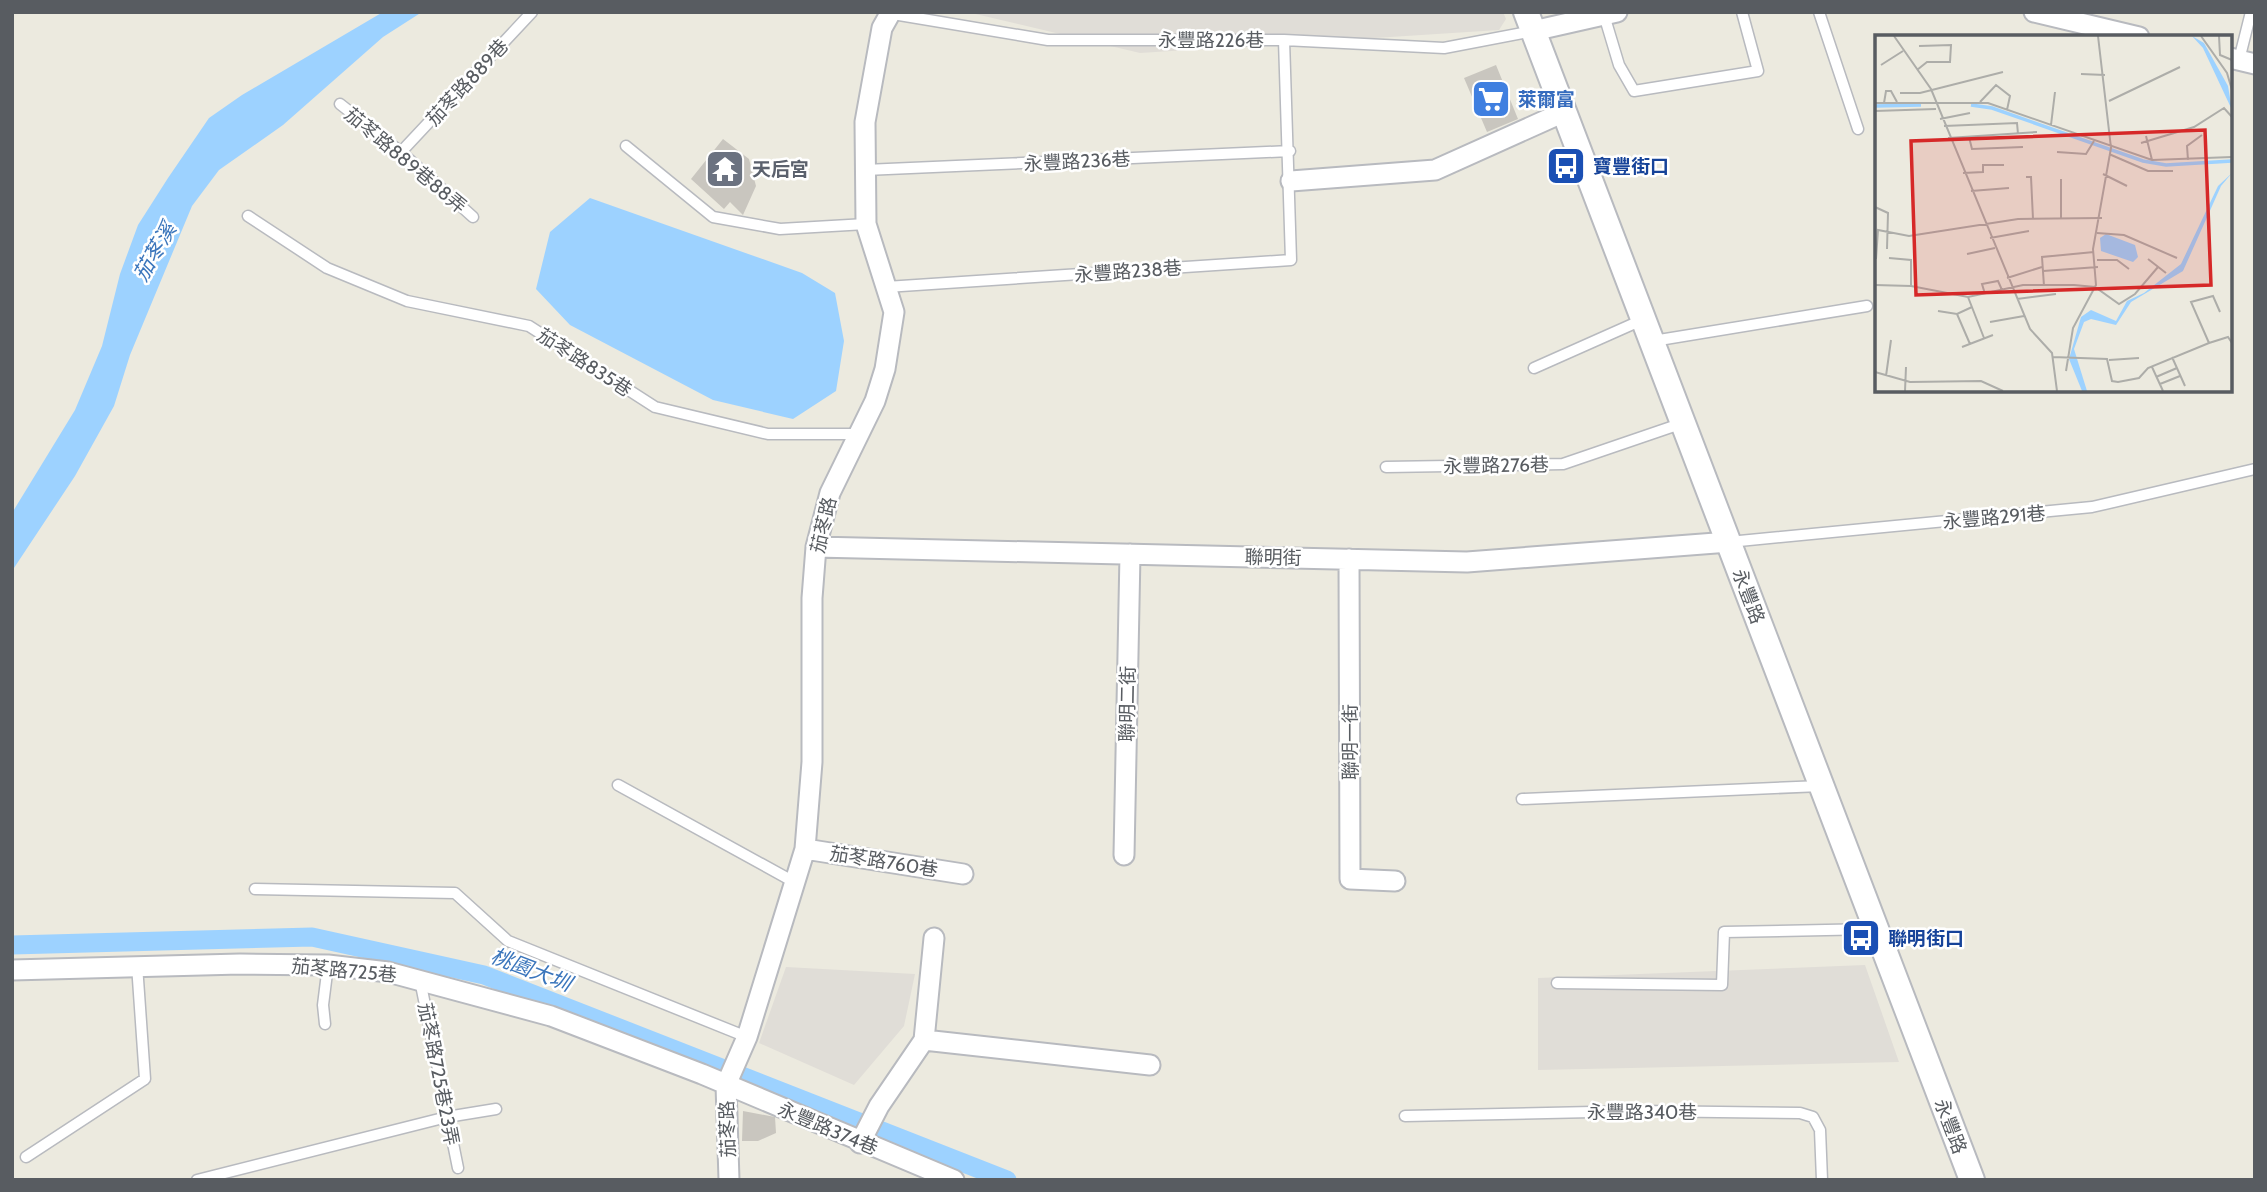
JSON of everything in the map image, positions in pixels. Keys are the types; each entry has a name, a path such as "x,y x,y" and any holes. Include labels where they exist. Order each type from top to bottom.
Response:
{"street":[{"path":"2034,12 2084,18 2133,35"},
{"name":"茄苳路","path":"729,1180 727,1082 745,1042 805,849 812,762 812,598 816,547 830,493 875,401 885,369 894,312 866,224 865,170 865,122 882,28 889,13"},
{"path":"1530,21 1611,14"},
{"name":"永豐路","path":"1530,21 1874,929 1972,1180"},
{"path":"1291,181 1435,170 1564,112"},
{"name":"聯明街","path":"816,547 1467,562 1729,542"},
{"name":"聯明二街","path":"1124,855 1130,554"},
{"name":"聯明一街","path":"1349,559 1350,879 1395,881"},
{"name":"茄苳路760巷","path":"805,849 963,874"},
{"path":"863,1137 879,1106 924,1040 934,938"},
{"name":"茄苳路725巷","path":"12,970 137,965 328,965 388,972 551,1016 702,1074"},
{"path":"924,1040 1150,1065"},
{"name":"永豐路374巷","path":"702,1074 863,1137 954,1180"}],"lane":[{"name":"茄苳路889巷","path":"401,152 532,12"},
{"path":"1611,14 1619,65 1634,91 1758,71 1742,12"},
{"path":"1819,12 1858,129"},
{"path":"2241,60 2251,12"},
{"name":"永豐路226巷","path":"889,13 1048,40 1284,40 1444,48 1530,21"},
{"path":"1284,40 1291,181"},
{"name":"茄苳路889巷88弄","path":"340,104 401,152 473,217"},
{"path":"626,146 713,217 780,229 866,224"},
{"name":"永豐路236巷","path":"865,170 1290,151"},
{"name":"永豐路238巷","path":"886,287 1291,260 1291,181"},
{"name":"茄苳路835巷","path":"247,216 327,268 407,301 529,326 655,407 768,434 858,434"},
{"path":"1534,368 1648,330 1867,306"},
{"name":"永豐路276巷","path":"1386,467 1563,464 1683,423"},
{"name":"永豐路291巷","path":"1729,542 2092,507 2255,469"},
{"path":"618,785 796,883"},
{"path":"1522,799 1821,786"},
{"path":"256,888 454,893 508,941 687,1010 745,1042"},
{"path":"1557,983 1722,985 1724,932 1874,929"},
{"path":"26,1157 145,1079 137,965"},
{"path":"325,1024 323,1006 328,965"},
{"name":"茄苳路725巷23弄","path":"420,980 458,1168"},
{"path":"197,1180 447,1117 496,1109"},
{"name":"永豐路340巷","path":"1405,1116 1638,1111 1800,1113 1813,1117 1820,1130 1822,1180"}],"shaded area":[{"path":"967,12 1503,12 1506,19 1499,30 1140,53"},
{"path":"1865,965 1899,1062 1538,1070 1538,978"},
{"path":"786,967 915,974 904,1026 854,1085 759,1043"}],"water":[{"name":"茄苳溪","path":"383,12 422,12 383,37 283,125 219,170 192,206 130,355 114,406 75,476 12,571 12,513 75,410 102,346 120,274 138,225 168,178 209,118 242,95"},
{"path":"590,198 802,273 835,293 844,341 836,391 793,419 713,400 570,325 536,289 550,232"}],"building":[{"name":"萊爾富","path":"1496,65 1518,119 1487,132 1464,78"},
{"name":"天后宮","path":"723,139 749,159 756,186 743,215 730,202 724,209 691,179"},
{"path":"743,1111 775,1117 776,1133 758,1141 742,1141"}],"waterway":[{"name":"桃園大圳","path":"12,945 312,937 484,975 1007,1180"}],"place":[{"name":"萊爾富","path":"1491,99"},
{"name":"寶豐街口","path":"1566,166"},
{"name":"天后宮","path":"725,169"},
{"name":"聯明街口","path":"1861,938"}]}
